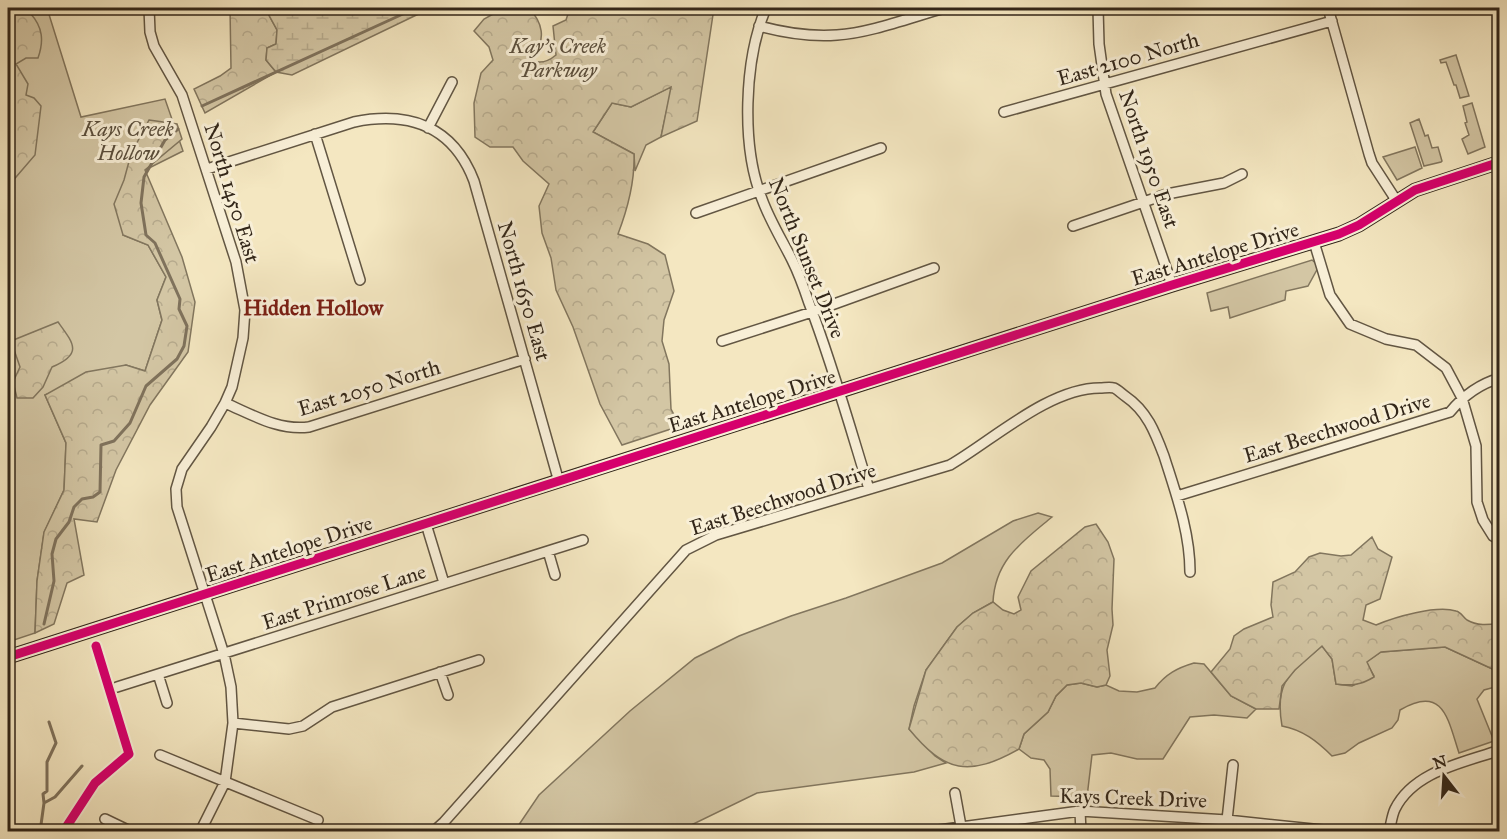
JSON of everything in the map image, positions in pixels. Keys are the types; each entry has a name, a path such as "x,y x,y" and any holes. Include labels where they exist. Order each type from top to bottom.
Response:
{"main road":[{"name":"East Antelope Drive","path":"8,657 1172,285 1314,242 1359,225 1396,200 1425,185 1500,162"}],"street":[{"name":"North 1450 East","path":"149,8 150,32 154,46 182,94 237,262 244,310 243,338 238,366 225,403 182,469 176,489 177,507 224,654 231,687 233,723 225,782 200,831"},
{"name":"North Sunset Drive","path":"766,8 759,26 748,93 749,142 753,168 759,191 772,222 793,261 812,312 868,489"},
{"path":"759,26 786,33 840,35 945,8"},
{"name":"North 1950 East","path":"1098,8 1099,44 1104,84 1113,117 1145,201 1172,285"},
{"path":"1328,8 1372,163 1396,200"},
{"name":"East 2100 North","path":"1004,112 1332,21"},
{"path":"428,128 452,82"},
{"name":"North 1650 East","path":"207,169 354,122 388,117 403,119 428,128 445,138 468,167 559,482"},
{"path":"315,134 360,280"},
{"path":"696,213 881,148"},
{"path":"1073,226 1185,189 1224,183 1242,174"},
{"path":"1314,242 1330,295 1350,324 1386,339 1416,345 1446,368 1462,398 1476,446 1477,502 1483,520 1493,536 1500,540"},
{"path":"722,341 812,312 934,268"},
{"name":"East 2050 North","path":"225,403 281,426 294,429 309,427 525,359"},
{"name":"East Beechwood Drive","path":"1177,496 1450,412 1462,398 1475,389 1500,378"},
{"name":"East Beechwood Drive","path":"433,831 444,822 686,550 716,535 950,465 1024,416 1046,404 1088,388 1114,388 1139,405 1155,431 1177,496 1190,551 1190,572"},
{"path":"426,524 444,584"},
{"name":"East Primrose Lane","path":"117,687 583,540"},
{"path":"548,551 555,575"},
{"path":"233,723 289,729 303,726 332,707 479,660"},
{"path":"440,672 448,695"},
{"path":"158,674 167,703"},
{"path":"1389,831 1395,810 1408,790 1423,778 1500,750"},
{"path":"160,755 318,820"},
{"path":"1227,819 1233,765"},
{"path":"955,793 961,826"},
{"path":"1080,810 1081,831"},
{"name":"Kays Creek Drive","path":"924,831 1080,810 1227,819 1342,831"},
{"path":"105,819 132,831"}],"green space":[{"name":"Kays Creek Hollow","path":"8,8 47,8 81,117 165,99 183,151 145,170 123,235 148,245 166,277 157,300 162,320 145,371 126,365 45,395 66,443 64,490 44,533 37,581 35,633 8,642"},
{"path":"230,8 265,8 277,30 276,44 267,48 266,60 276,72 205,113 194,89 231,68"},
{"path":"265,8 431,8 292,75 276,72 266,60 267,48 276,44 277,30"},
{"name":"Kay's Creek Parkway","path":"504,8 529,8 537,19 541,37 533,55 534,61 540,62 556,55 553,26 566,20 570,8 714,8 697,121 661,137 671,87 631,107 612,103 593,132 634,154 630,195 618,234 648,244 665,255 674,291 664,320 662,341 669,364 671,409 680,426 622,445 600,404 573,327 556,290 551,258 542,233 539,206 549,184 523,161 513,147 490,147 475,137 474,103 481,73 493,60 489,47 474,31 484,19"},
{"path":"30,13 40,29 42,40 40,52 38,58 26,58 16,64 28,84 26,95 34,98 41,106 35,155 10,184 8,183 8,17 14,14"},
{"path":"1456,55 1469,96 1460,98 1446,62 1441,63 1440,60"},
{"path":"672,86 661,137 646,145 635,171 634,154 593,132 612,103 631,107"},
{"path":"1472,103 1485,147 1468,154 1462,139 1469,135 1463,106"},
{"path":"1419,119 1432,148 1438,147 1441,162 1424,166 1410,123"},
{"path":"149,120 177,124 182,139 145,170 182,257 195,302 188,352 150,405 116,470 97,522 74,519 84,575 67,583 54,624 35,633 37,581 44,532 64,490 66,443 45,395 86,372 126,365 145,371 162,320 157,300 166,277 148,245 123,235 114,204 131,154"},
{"path":"1415,147 1422,168 1397,180 1383,157"},
{"path":"1312,260 1319,266 1308,286 1286,291 1285,300 1230,318 1228,307 1211,311 1207,293"},
{"path":"58,322 71,342 72,353 68,358 52,367 43,387 33,398 17,398 13,382 20,367 11,341"},
{"path":"1038,513 1052,517 1021,544 1005,563 995,587 993,602 973,613 957,627 926,670 909,729 935,756 946,763 914,772 757,793 679,831 514,832 539,795 630,711 695,658 739,636 791,616 942,563 1013,521"},
{"path":"1096,524 1108,542 1114,559 1113,625 1107,650 1110,676 1106,685 1097,687 1081,683 1067,685 1056,696 1048,712 1024,734 1019,749 1001,758 972,767 946,762 934,755 909,729 926,670 957,627 973,613 993,602 1003,610 1014,614 1021,610 1018,597 1031,571 1085,527"},
{"path":"1372,537 1378,549 1392,557 1380,599 1366,605 1363,620 1376,625 1416,613 1448,610 1461,613 1467,620 1475,623 1487,625 1499,623 1499,672 1445,647 1381,652 1367,662 1374,677 1356,684 1336,684 1332,659 1322,646 1295,670 1282,686 1279,709 1256,709 1231,696 1211,672 1230,649 1234,636 1244,629 1273,617 1271,605 1273,582 1295,572 1309,557 1320,553 1351,555"},
{"path":"1322,646 1332,659 1336,684 1352,686 1374,676 1366,662 1381,652 1445,647 1499,672 1499,686 1484,690 1477,699 1494,741 1459,753 1442,709 1435,703 1426,701 1400,710 1398,720 1392,728 1359,743 1345,753 1332,756 1309,737 1297,730 1282,726 1280,710 1283,688 1287,679"},
{"path":"1194,663 1204,664 1231,696 1256,709 1247,718 1214,715 1190,717 1163,759 1137,759 1111,753 1092,755 1087,797 1051,796 1050,769 1044,760 1031,758 1019,749 1024,734 1048,712 1056,696 1067,685 1081,683 1097,687 1106,685 1119,691 1137,692 1155,688 1172,672"}],"waterway":[{"path":"202,106 416,8"},
{"path":"44,624 54,581 52,554 56,539 69,522 74,507 82,499 93,497 100,492 101,445 114,441 130,423 146,386 177,359 184,346 187,326 179,309 180,299 155,243 146,235 141,203 144,177 165,140 178,129"},
{"path":"40,832 43,794 47,791 47,762 56,743 49,722"},
{"path":"44,803 55,797 82,766"}],"cycle path":[{"path":"8,657 1172,285 1339,234 1359,225 1415,190 1500,162"},
{"path":"63,832 95,783 129,754 96,646"}],"district":[{"name":"Hidden Hollow","path":"313,307"}]}
